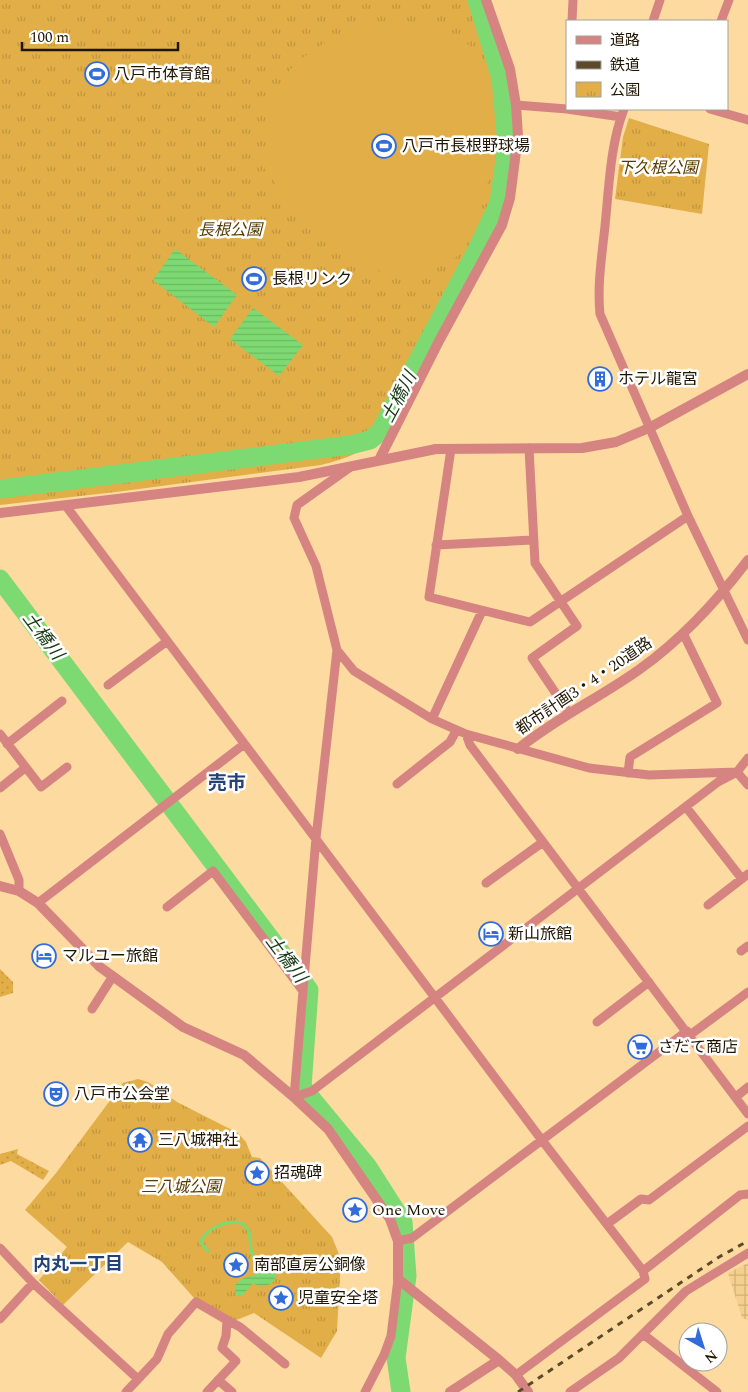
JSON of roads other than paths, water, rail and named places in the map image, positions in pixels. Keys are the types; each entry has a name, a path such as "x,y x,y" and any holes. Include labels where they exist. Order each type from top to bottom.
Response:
{"street":[{"path":"379,460 438,342 502,225 513,184 518,136 516,106 510,69 486,0"},
{"path":"572,20 573,0"},
{"path":"653,20 660,0"},
{"path":"722,20 729,0"},
{"path":"516,106 566,109"},
{"path":"581,110 622,113 608,202 598,296 600,314 648,428 748,640"},
{"path":"713,110 748,120"},
{"path":"0,513 299,477 413,453 451,449 582,448 616,442 648,428 748,374"},
{"path":"529,448 532,540 535,563 577,626 532,658 569,713"},
{"path":"451,449 429,597 530,622 688,516"},
{"path":"294,1097 316,838 336,650 316,566 294,518 296,505 349,468"},
{"path":"66,506 243,745 316,838 541,1139 643,1270 645,1279 516,1375"},
{"path":"436,545 532,540"},
{"name":"都市計画3・4・20道路","path":"518,749 540,731 640,669 683,633 725,591 748,560"},
{"path":"432,719 482,611"},
{"path":"628,773 630,757 717,703 683,633"},
{"path":"108,685 166,642"},
{"path":"336,650 354,671 432,719 456,731 589,768 649,775 737,772"},
{"path":"7,744 62,701"},
{"path":"397,784 450,742 456,731"},
{"path":"0,734 41,787 67,767"},
{"path":"466,734 470,746 748,1114"},
{"path":"38,903 243,745"},
{"path":"294,1097 312,1091 718,782 737,772 748,758"},
{"path":"0,788 25,768"},
{"path":"737,772 748,785"},
{"path":"686,808 745,876 708,905"},
{"path":"0,834 19,880 19,891"},
{"path":"486,883 543,842"},
{"path":"167,907 213,871 303,990"},
{"path":"0,886 19,891 38,903 100,967 183,1027 244,1055 294,1097 328,1129 349,1158 390,1219 398,1241 398,1279 391,1336 384,1356 364,1392"},
{"path":"92,1008 113,976"},
{"path":"597,1022 649,982"},
{"path":"398,1241 412,1238 541,1139 748,992"},
{"path":"736,1097 748,1087"},
{"path":"607,1224 641,1199 649,1200 748,1126"},
{"path":"643,1270 740,1196 748,1194"},
{"path":"0,1248 33,1283 138,1379"},
{"path":"570,1392 619,1358 686,1291 748,1253"},
{"path":"398,1279 499,1360 516,1375 528,1392"},
{"path":"0,1319 33,1283"},
{"path":"126,1392 157,1359 168,1334 196,1302 240,1327 285,1364"},
{"path":"207,1392 236,1361 222,1348 226,1336 227,1320"},
{"path":"643,1334 717,1392"},
{"path":"450,1392 499,1360"},
{"path":"218,1380 232,1392"}],"waterway":[{"name":"土橋川","path":"0,489 350,445 370,440 380,432 477,250 499,203 507,145 501,78 477,0"},
{"name":"土橋川","path":"0,579 309,990 302,1087 368,1167 403,1222 407,1276 396,1358 401,1392"},
{"path":"208,1251 201,1243 206,1234 218,1226 237,1222 248,1230 252,1253 258,1262"}],"railway":[{"path":"518,1392 719,1257 748,1241"}],"place":[{"name":"八戸市体育館","path":"97,74"},
{"name":"八戸市長根野球場","path":"384,146"},
{"name":"長根リンク","path":"254,279"},
{"name":"ホテル龍宮","path":"600,379"},
{"name":"新山旅館","path":"491,934"},
{"name":"マルユー旅館","path":"44,956"},
{"name":"さだて商店","path":"640,1047"},
{"name":"八戸市公会堂","path":"56,1094"},
{"name":"三八城神社","path":"140,1140"},
{"name":"招魂碑","path":"257,1173"},
{"name":"One Move","path":"355,1210"},
{"name":"南部直房公銅像","path":"236,1265"},
{"name":"児童安全塔","path":"281,1298"}],"district":[{"name":"売市","path":"227,783"},
{"name":"内丸一丁目","path":"78,1264"}],"park label":[{"name":"下久根公園","path":"658,168"},
{"name":"長根公園","path":"230,230"},
{"name":"三八城公園","path":"181,1187"}]}
